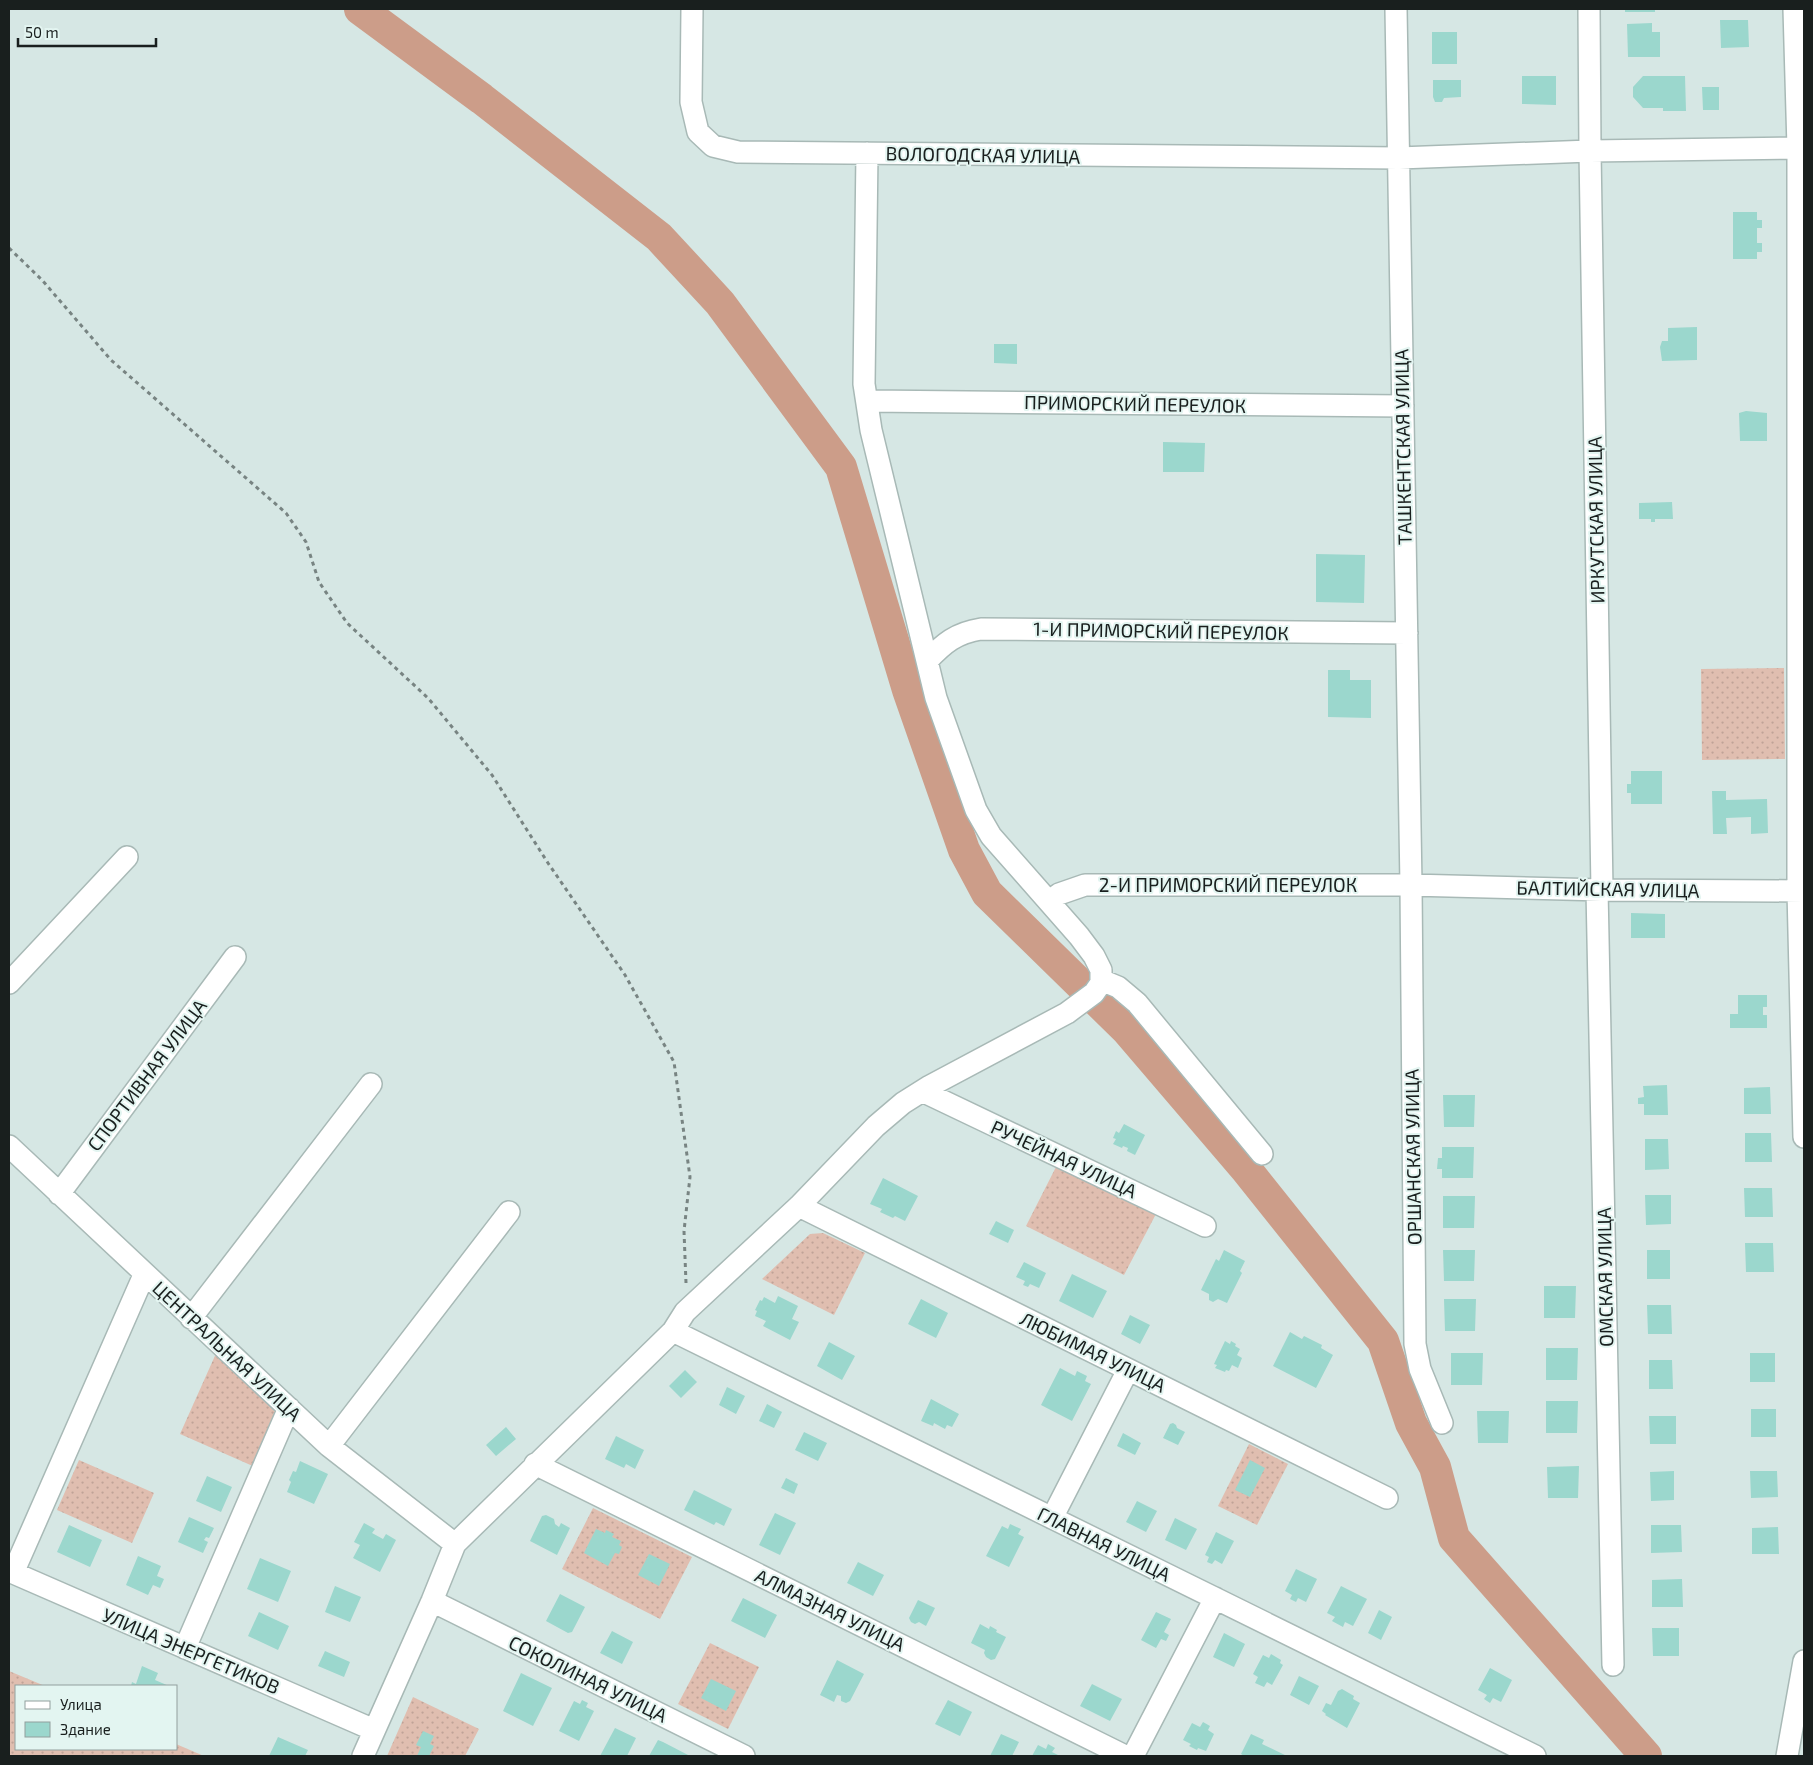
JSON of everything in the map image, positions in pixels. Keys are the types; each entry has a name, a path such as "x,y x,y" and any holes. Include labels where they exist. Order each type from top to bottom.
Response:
{"street":[{"name":"ВОЛОГОДСКАЯ УЛИЦА","path":"692,9 691,102 698,132 713,146 738,152 1399,158 1590,151 1801,148"},
{"name":"ТАШКЕНТСКАЯ УЛИЦА","path":"1396,9 1411,886"},
{"name":"ИРКУТСКАЯ УЛИЦА","path":"1589,9 1600,890"},
{"path":"1794,9 1801,148 1801,891 1804,1137"},
{"path":"867,154 864,384 871,430 936,698 976,810 991,836 1049,901 1094,956 1100,970 1093,992"},
{"name":"ПРИМОРСКИЙ ПЕРЕУЛОК","path":"867,401 1403,406"},
{"name":"1-И ПРИМОРСКИЙ ПЕРЕУЛОК","path":"927,662 939,648 951,639 966,632 981,629 1406,633"},
{"path":"9,983 127,857"},
{"name":"2-И ПРИМОРСКИЙ ПЕРЕУЛОК","path":"1049,901 1059,894 1085,885 1411,886"},
{"name":"БАЛТИЙСКАЯ УЛИЦА","path":"1411,886 1600,890 1801,891"},
{"name":"ОРШАНСКАЯ УЛИЦА","path":"1411,886 1415,1344 1420,1369 1442,1423"},
{"name":"ОМСКАЯ УЛИЦА","path":"1600,890 1613,1665"},
{"name":"СПОРТИВНАЯ УЛИЦА","path":"59,1194 235,957"},
{"path":"363,1756 432,1601 455,1544 673,1331 685,1312 799,1206 876,1126 903,1103 1067,1014 1093,992 1118,987 1137,1003 1262,1154"},
{"path":"191,1318 370,1084"},
{"name":"РУЧЕЙНАЯ УЛИЦА","path":"922,1091 1206,1226"},
{"name":"ЦЕНТРАЛЬНАЯ УЛИЦА","path":"9,1146 329,1446 455,1544"},
{"name":"ЛЮБИМАЯ УЛИЦА","path":"799,1206 1388,1498"},
{"path":"329,1446 509,1212"},
{"path":"11,1572 144,1274"},
{"name":"ГЛАВНАЯ УЛИЦА","path":"673,1331 1535,1756"},
{"path":"1052,1518 1128,1370"},
{"path":"184,1648 289,1408"},
{"name":"АЛМАЗНАЯ УЛИЦА","path":"535,1464 1125,1756"},
{"name":"УЛИЦА ЭНЕРГЕТИКОВ","path":"11,1572 374,1730"},
{"path":"1133,1756 1215,1598"},
{"name":"СОКОЛИНАЯ УЛИЦА","path":"432,1601 744,1756"},
{"path":"1787,1756 1804,1661"}],"path":[{"path":"9,248 42,280 111,360 286,513 306,542 319,582 347,623 428,698 492,775 548,863 625,975 674,1062 690,1177 684,1231 687,1275 685,1312"}],"shaded area":[{"path":"1784,668 1785,759 1702,760 1701,669"},
{"path":"1057,1165 1156,1214 1124,1275 1026,1226"},
{"path":"823,1233 865,1253 834,1315 762,1279 810,1234"},
{"path":"218,1349 276,1403 277,1418 255,1467 180,1434"},
{"path":"1249,1444 1288,1464 1257,1525 1218,1506"},
{"path":"79,1460 154,1493 132,1543 57,1510"},
{"path":"593,1508 692,1557 660,1619 562,1569"},
{"path":"710,1643 759,1667 728,1729 678,1704"},
{"path":"9,1671 43,1685 15,1685 15,1750 178,1750 178,1745 204,1756 9,1756"},
{"path":"413,1697 479,1729 465,1756 387,1756"}],"building":[{"path":"1625,9 1655,9 1655,12 1625,12"},
{"path":"1720,20 1748,20 1749,47 1721,48"},
{"path":"1652,23 1652,32 1660,32 1660,57 1628,57 1627,24"},
{"path":"1432,32 1457,32 1457,64 1432,64"},
{"path":"1522,76 1556,76 1556,105 1522,104"},
{"path":"1643,76 1685,76 1686,111 1663,111 1663,108 1643,108 1633,97 1633,87"},
{"path":"1433,80 1461,80 1461,97 1444,98 1442,102 1435,102 1433,97"},
{"path":"1702,87 1719,87 1719,110 1703,110"},
{"path":"1733,212 1757,212 1757,220 1762,220 1762,228 1757,228 1757,243 1762,243 1762,252 1757,252 1757,259 1733,259"},
{"path":"1697,327 1697,360 1662,361 1660,347 1662,341 1668,341 1668,328"},
{"path":"994,344 1017,344 1017,364 994,363"},
{"path":"1746,411 1767,413 1767,441 1740,441 1739,413"},
{"path":"1163,442 1205,443 1204,472 1163,472"},
{"path":"1672,502 1673,519 1655,519 1655,522 1651,522 1651,519 1639,519 1639,503"},
{"path":"1316,554 1365,555 1364,603 1316,602"},
{"path":"1328,670 1350,670 1350,680 1371,680 1371,718 1328,717"},
{"path":"1631,771 1662,771 1662,804 1631,804 1631,793 1627,793 1627,784 1631,784"},
{"path":"1712,791 1726,791 1726,800 1767,799 1768,833 1751,834 1751,817 1726,818 1727,834 1713,834"},
{"path":"1631,913 1665,914 1665,938 1631,938"},
{"path":"1738,995 1767,995 1767,1007 1763,1007 1763,1015 1767,1015 1767,1028 1730,1028 1730,1014 1738,1014"},
{"path":"1667,1085 1668,1115 1644,1115 1644,1104 1638,1104 1638,1098 1644,1097 1643,1086"},
{"path":"1770,1087 1771,1114 1744,1114 1744,1088"},
{"path":"1443,1095 1475,1095 1474,1127 1444,1127"},
{"path":"1124,1124 1145,1135 1135,1155 1127,1151 1128,1148 1123,1146 1122,1148 1113,1144 1116,1139 1113,1138 1116,1131 1119,1133"},
{"path":"1745,1133 1771,1133 1772,1162 1745,1162"},
{"path":"1645,1139 1668,1139 1669,1169 1645,1170"},
{"path":"1442,1147 1474,1147 1473,1178 1442,1178 1442,1169 1437,1169 1438,1158 1442,1158"},
{"path":"883,1178 918,1196 905,1221 880,1212 882,1209 870,1204"},
{"path":"1744,1188 1772,1188 1773,1217 1745,1217"},
{"path":"1645,1195 1671,1195 1671,1224 1646,1225"},
{"path":"1443,1196 1475,1196 1474,1228 1443,1228"},
{"path":"996,1221 1014,1230 1008,1243 989,1234"},
{"path":"1745,1243 1773,1243 1774,1272 1746,1272"},
{"path":"1224,1250 1245,1261 1240,1271 1242,1273 1227,1303 1218,1299 1213,1302 1209,1300 1209,1294 1201,1290 1216,1259 1219,1261"},
{"path":"1443,1250 1475,1250 1474,1281 1444,1281"},
{"path":"1647,1250 1670,1250 1670,1279 1647,1279"},
{"path":"1024,1262 1046,1273 1039,1288 1030,1284 1028,1287 1023,1285 1025,1281 1016,1277"},
{"path":"1072,1274 1107,1291 1093,1318 1059,1301"},
{"path":"1544,1286 1576,1286 1575,1318 1544,1318"},
{"path":"778,1296 798,1306 792,1319 799,1322 790,1340 763,1326 766,1321 755,1316 757,1311 755,1310 760,1300 762,1301 764,1297 775,1303"},
{"path":"921,1299 948,1313 936,1338 908,1324"},
{"path":"1444,1299 1476,1299 1475,1331 1445,1331"},
{"path":"1647,1305 1671,1305 1672,1334 1648,1334"},
{"path":"1130,1315 1150,1325 1140,1344 1121,1334"},
{"path":"1290,1332 1302,1339 1304,1336 1322,1345 1321,1348 1333,1355 1316,1388 1273,1366"},
{"path":"1225,1341 1230,1344 1231,1341 1236,1344 1235,1346 1240,1349 1237,1355 1242,1358 1238,1368 1232,1365 1229,1371 1226,1370 1225,1372 1215,1368 1217,1365 1214,1364"},
{"path":"829,1342 855,1356 842,1380 817,1366"},
{"path":"1546,1348 1578,1348 1577,1380 1546,1380"},
{"path":"1451,1353 1483,1353 1482,1385 1451,1385"},
{"path":"1750,1353 1775,1353 1775,1382 1750,1382"},
{"path":"1649,1360 1672,1360 1673,1389 1649,1389"},
{"path":"1060,1368 1075,1376 1077,1371 1087,1376 1085,1381 1091,1384 1072,1421 1041,1405"},
{"path":"685,1370 697,1382 681,1398 669,1386"},
{"path":"727,1387 745,1396 736,1414 719,1405"},
{"path":"931,1399 959,1414 952,1427 947,1425 945,1429 934,1423 933,1426 921,1421"},
{"path":"1546,1401 1578,1401 1577,1433 1546,1433"},
{"path":"767,1404 782,1412 774,1428 759,1421"},
{"path":"1751,1409 1776,1409 1776,1437 1751,1437"},
{"path":"1477,1411 1509,1411 1508,1443 1478,1443"},
{"path":"1649,1416 1676,1416 1676,1444 1650,1444"},
{"path":"1173,1423 1177,1428 1185,1432 1178,1445 1163,1438 1170,1424"},
{"path":"506,1427 516,1439 496,1456 486,1445"},
{"path":"804,1432 827,1443 818,1461 795,1450"},
{"path":"1123,1433 1141,1443 1135,1455 1117,1446"},
{"path":"616,1436 644,1450 635,1469 626,1464 624,1468 605,1459"},
{"path":"1250,1460 1265,1468 1250,1497 1235,1490"},
{"path":"300,1461 328,1474 314,1504 287,1492 291,1482 289,1480 293,1471 296,1472"},
{"path":"1579,1466 1578,1498 1548,1498 1547,1467"},
{"path":"1674,1471 1674,1500 1651,1501 1650,1472"},
{"path":"1750,1471 1777,1471 1778,1497 1751,1498"},
{"path":"207,1476 232,1487 221,1512 196,1501"},
{"path":"786,1478 798,1484 794,1494 781,1488"},
{"path":"694,1490 732,1509 724,1526 716,1522 714,1525 684,1510"},
{"path":"1137,1501 1157,1511 1146,1532 1126,1522"},
{"path":"775,1513 796,1523 780,1555 759,1545"},
{"path":"546,1515 554,1519 555,1524 559,1527 561,1523 570,1528 557,1555 530,1541 542,1516"},
{"path":"189,1517 214,1528 209,1538 206,1537 204,1540 208,1542 203,1553 178,1542"},
{"path":"1175,1518 1197,1529 1186,1550 1165,1540"},
{"path":"364,1523 375,1529 372,1533 383,1539 386,1534 396,1540 380,1572 353,1558 360,1545 354,1542"},
{"path":"1010,1524 1021,1529 1018,1534 1024,1537 1009,1567 986,1556 1002,1526 1008,1529"},
{"path":"69,1525 102,1540 90,1567 57,1552"},
{"path":"1651,1525 1681,1525 1682,1552 1651,1553"},
{"path":"1778,1527 1779,1554 1752,1554 1752,1528"},
{"path":"596,1529 605,1533 606,1530 614,1534 612,1537 621,1541 619,1545 622,1547 619,1554 615,1553 608,1566 584,1553"},
{"path":"1216,1532 1234,1541 1222,1564 1215,1560 1212,1564 1207,1562 1209,1557 1205,1555"},
{"path":"649,1554 670,1564 659,1586 638,1575"},
{"path":"138,1556 161,1566 157,1576 164,1579 160,1588 153,1585 148,1595 126,1585"},
{"path":"260,1558 291,1571 278,1602 247,1589"},
{"path":"858,1562 884,1575 873,1596 847,1583"},
{"path":"1296,1569 1317,1579 1306,1602 1298,1598 1296,1602 1290,1599 1292,1595 1285,1591"},
{"path":"1682,1579 1683,1607 1652,1607 1652,1580"},
{"path":"335,1586 361,1597 350,1622 325,1612"},
{"path":"1341,1586 1367,1599 1353,1626 1345,1622 1343,1627 1332,1621 1335,1617 1327,1613"},
{"path":"560,1594 585,1607 572,1632 568,1633 546,1621"},
{"path":"743,1598 777,1615 765,1638 731,1621"},
{"path":"918,1600 935,1608 926,1626 919,1622 915,1624 909,1618"},
{"path":"1379,1610 1392,1617 1381,1640 1368,1633"},
{"path":"259,1612 289,1626 278,1650 248,1636"},
{"path":"1156,1612 1171,1619 1164,1632 1169,1635 1166,1641 1161,1639 1156,1648 1141,1640"},
{"path":"980,1624 989,1629 990,1626 997,1630 996,1632 1006,1637 995,1659 991,1660 986,1657 985,1650 971,1643"},
{"path":"1652,1628 1679,1628 1679,1656 1653,1656"},
{"path":"612,1631 633,1642 622,1664 600,1653"},
{"path":"1224,1633 1245,1644 1234,1667 1213,1657"},
{"path":"325,1651 350,1662 344,1677 318,1666"},
{"path":"1271,1654 1281,1660 1280,1663 1283,1665 1272,1685 1267,1682 1264,1687 1255,1683 1258,1677 1253,1674 1263,1655 1269,1658"},
{"path":"837,1660 864,1674 850,1701 846,1703 841,1701 841,1696 837,1695 834,1702 820,1695"},
{"path":"142,1666 158,1673 155,1680 167,1685 131,1685 132,1682 136,1684"},
{"path":"1490,1668 1512,1680 1501,1702 1493,1698 1490,1703 1484,1699 1487,1695 1478,1690"},
{"path":"521,1673 552,1688 533,1726 503,1711"},
{"path":"1299,1676 1319,1686 1309,1705 1290,1695"},
{"path":"711,1679 736,1691 726,1711 701,1698"},
{"path":"1092,1684 1122,1699 1110,1721 1080,1706"},
{"path":"1342,1689 1354,1696 1353,1699 1360,1703 1347,1728 1325,1715 1322,1711 1326,1703 1331,1705 1338,1691"},
{"path":"582,1700 588,1703 586,1707 594,1711 579,1741 559,1731 574,1701 580,1704"},
{"path":"948,1700 972,1712 960,1736 935,1724"},
{"path":"1203,1722 1210,1726 1208,1730 1214,1734 1206,1751 1198,1748 1197,1750 1183,1740 1192,1723 1200,1727"},
{"path":"615,1728 636,1738 627,1756 600,1756"},
{"path":"423,1731 434,1736 430,1744 434,1746 429,1756 417,1756 421,1747 416,1745"},
{"path":"1001,1734 1019,1742 1012,1756 990,1756"},
{"path":"1251,1734 1264,1740 1262,1744 1287,1756 1244,1756 1241,1754"},
{"path":"278,1737 308,1750 305,1756 269,1756"},
{"path":"658,1740 663,1742 690,1756 649,1756"},
{"path":"1048,1744 1055,1748 1052,1752 1060,1756 1032,1756 1038,1745 1046,1749"}],"waterway":[{"path":"360,9 482,99 659,237 720,303 841,467 908,690 964,850 987,893 1127,1030 1245,1168 1383,1341 1411,1423 1435,1467 1454,1538 1646,1756"}]}
